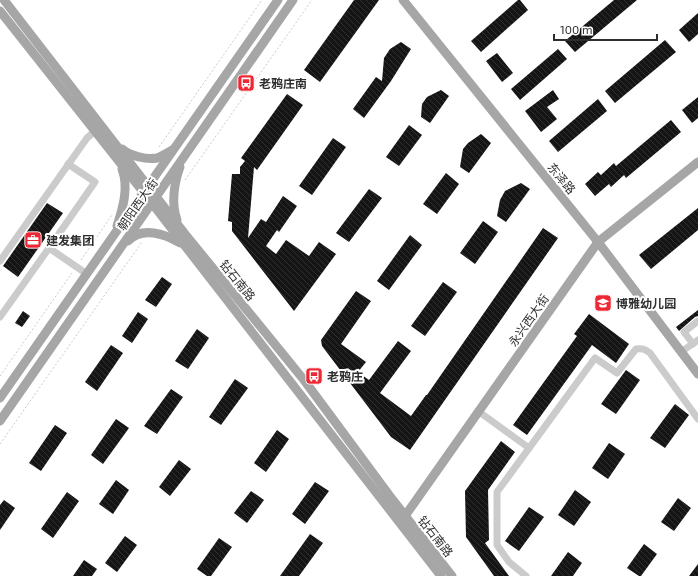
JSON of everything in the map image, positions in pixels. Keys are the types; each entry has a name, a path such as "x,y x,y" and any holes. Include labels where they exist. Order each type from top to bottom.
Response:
{"main road":[{"name":"钻石南路","path":"4,0 117,146 146,190"},
{"name":"朝阳西大街","path":"0,398 278,0"},
{"name":"朝阳西大街","path":"0,421 293,0"},
{"name":"东泽路","path":"403,0 598,242 698,374"},
{"name":"钻石南路","path":"0,11 118,160 154,200 184,244 441,576"},
{"path":"117,146 130,154 139,157 152,158 166,154 176,147"},
{"path":"179,225 174,213 174,196 178,173 185,155"},
{"path":"110,241 121,213 126,187 125,179 118,160"},
{"name":"永兴西大街","path":"405,516 598,242 698,162"},
{"name":"钻石南路","path":"154,200 179,225 304,380 405,516 452,576"},
{"path":"121,247 131,237 141,233 163,234 184,244"}],"street":[{"path":"0,261 87,138 95,131"},
{"path":"0,317 95,182 68,164"},
{"path":"49,248 87,274"},
{"path":"681,352 695,342 684,332 698,321"},
{"path":"526,576 509,562 497,545 497,492 595,358 617,373 636,349 641,348 650,353 698,418"},
{"path":"478,411 529,448"}],"building":[{"path":"354,0 379,0 320,82 304,70"},
{"path":"518,0 520,0 528,10 481,52 471,41"},
{"path":"614,0 637,0 575,52 565,41"},
{"path":"698,13 698,34 689,42 679,30"},
{"path":"665,40 676,52 615,103 605,91"},
{"path":"401,42 411,49 391,81 364,118 353,109 376,77 382,81 384,58 390,49"},
{"path":"558,49 567,59 520,100 511,89"},
{"path":"497,53 513,73 502,82 486,61"},
{"path":"441,90 449,96 430,123 421,117 422,104 427,97"},
{"path":"553,90 559,99 547,107 557,119 541,132 525,111"},
{"path":"287,94 303,105 257,170 254,167 248,238 261,219 266,222 283,196 297,206 279,232 277,230 266,246 276,254 286,240 309,256 319,242 336,254 294,311 232,231 232,222 228,221 232,174 240,174 240,167 245,161 241,158"},
{"path":"698,97 698,118 692,123 682,110"},
{"path":"598,99 607,111 558,152 549,141"},
{"path":"671,120 681,132 626,178 624,175 611,187 609,184 595,196 585,184 598,172 601,175 614,163 616,166"},
{"path":"409,125 422,135 399,166 386,157"},
{"path":"481,134 491,143 469,173 460,167 463,149 468,143"},
{"path":"333,138 346,147 312,195 299,186"},
{"path":"446,173 459,184 437,214 423,204"},
{"path":"521,183 530,189 506,222 497,216 500,200 505,191"},
{"path":"369,189 382,198 349,242 336,233"},
{"name":"建发集团","path":"47,203 63,213 18,277 3,266"},
{"path":"698,208 698,230 651,269 639,255"},
{"path":"483,221 498,232 475,264 460,253"},
{"path":"543,228 558,238 410,450 391,437 322,346 321,340 356,291 371,301 341,344 366,362 358,372 369,380 398,341 411,351 380,393 411,416"},
{"path":"410,235 422,245 389,290 377,281"},
{"path":"162,277 172,284 156,307 145,300"},
{"path":"443,282 457,292 425,336 411,326"},
{"path":"698,310 698,316 679,331 676,327"},
{"path":"23,311 30,316 22,327 15,323"},
{"path":"138,312 148,319 132,343 122,336"},
{"path":"589,314 629,344 616,363 592,345 527,435 513,425 577,336 574,334"},
{"path":"197,329 209,338 188,369 175,361"},
{"path":"111,345 123,353 97,391 85,382"},
{"path":"626,370 640,380 616,414 601,404"},
{"path":"235,379 248,388 221,425 209,417"},
{"path":"171,389 183,397 157,434 144,426"},
{"path":"675,404 689,415 665,448 650,438"},
{"path":"116,419 129,428 103,464 91,455"},
{"path":"55,425 67,433 41,471 29,463"},
{"path":"277,430 289,439 266,472 254,463"},
{"path":"501,441 515,452 488,490 489,540 485,543 509,576 494,576 466,537 465,491"},
{"path":"609,443 625,454 608,479 592,468"},
{"path":"179,460 191,469 170,496 159,487"},
{"path":"116,480 129,490 113,514 99,504"},
{"path":"315,482 329,491 305,524 292,514"},
{"path":"575,490 591,502 574,526 558,515"},
{"path":"251,491 264,500 247,523 234,513"},
{"path":"67,492 79,501 53,538 41,529"},
{"path":"678,498 691,508 674,531 661,522"},
{"path":"4,500 15,508 0,530 0,505"},
{"path":"529,507 544,517 519,551 505,541"},
{"path":"310,534 323,543 299,576 280,576"},
{"path":"125,536 137,545 117,572 105,563"},
{"path":"219,538 232,547 211,576 207,576 197,569"},
{"path":"644,544 657,554 641,576 639,576 627,568"},
{"path":"568,552 582,563 573,576 551,576"},
{"path":"84,560 97,569 92,576 73,576"},
{"path":"698,564 698,576 689,576"}],"place":[{"name":"老鸦庄南","path":"246,83"},
{"name":"建发集团","path":"33,240"},
{"name":"博雅幼儿园","path":"603,303"},
{"name":"老鸦庄","path":"314,376"}]}
